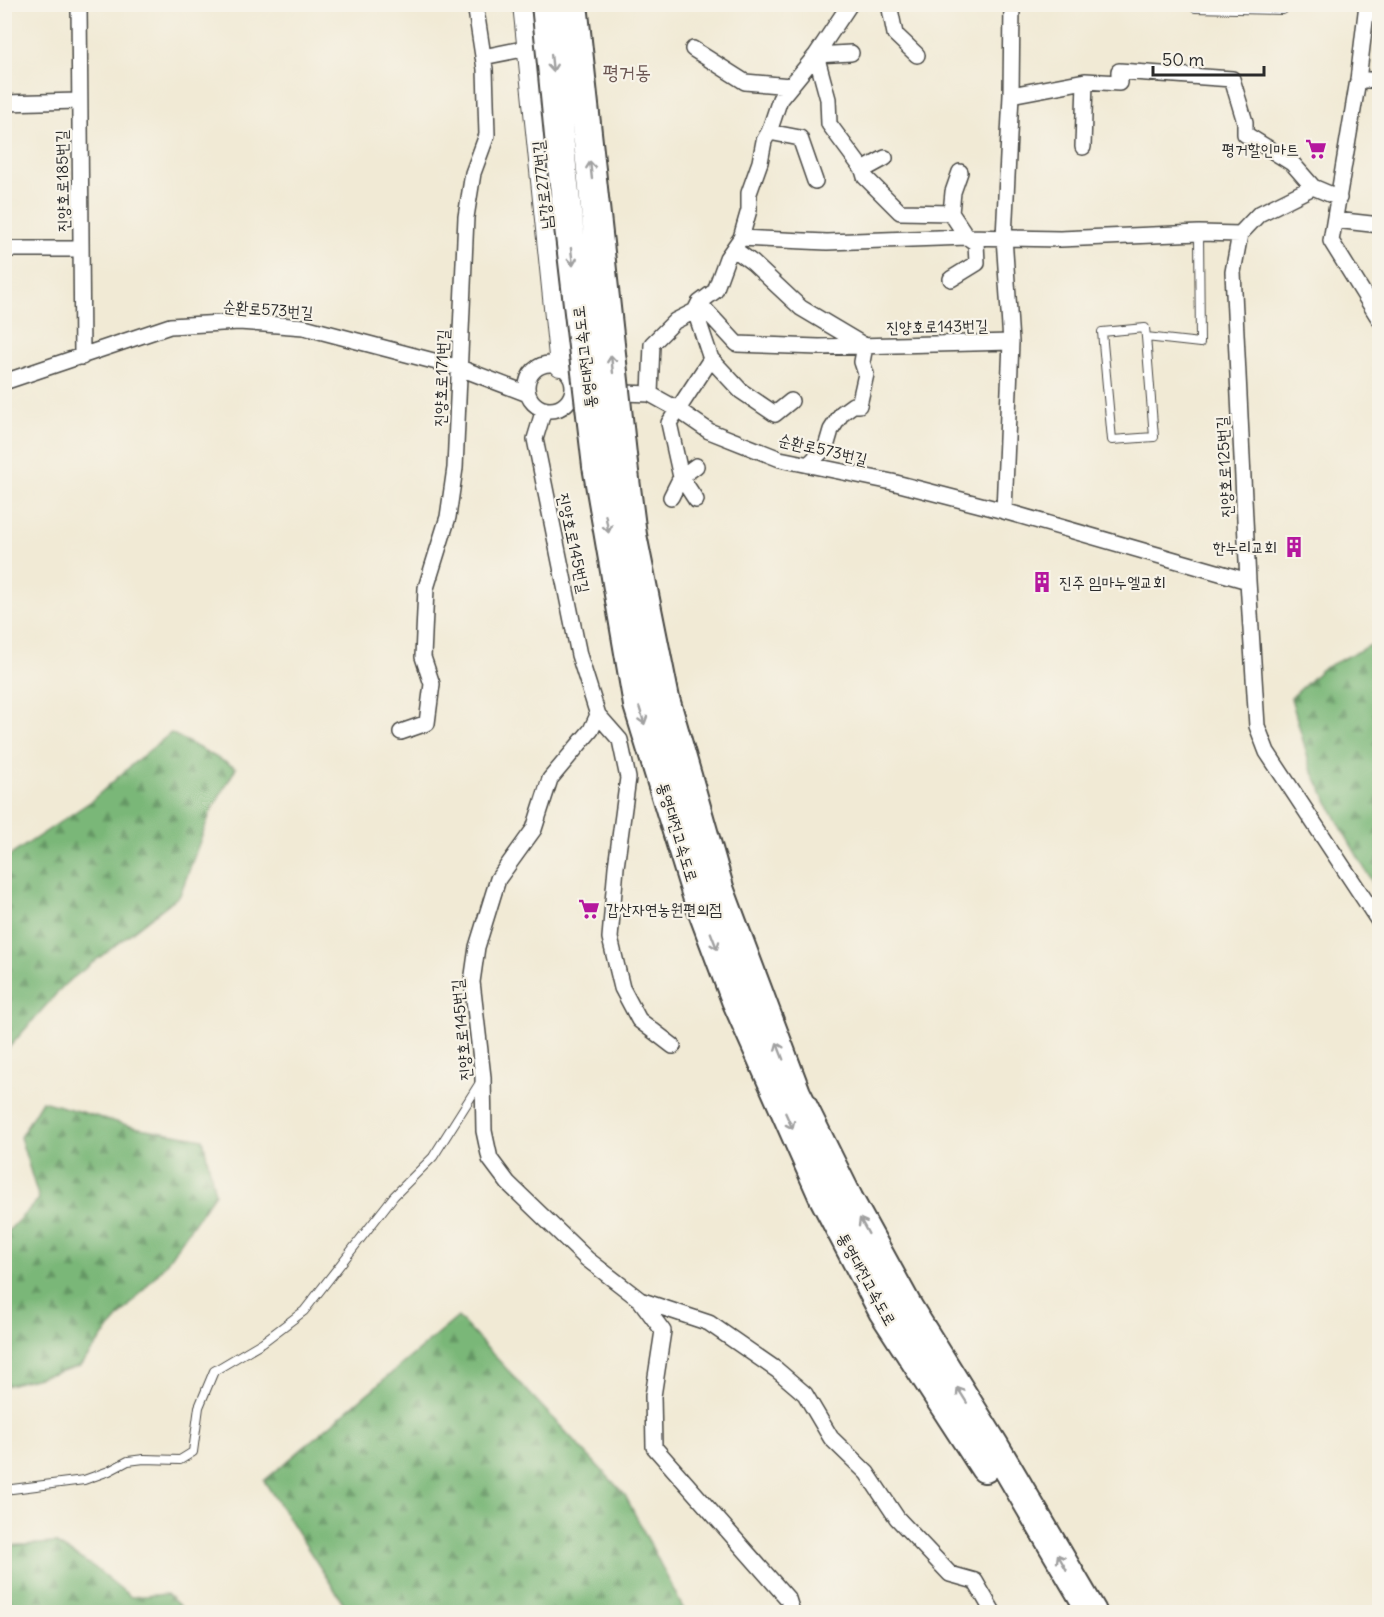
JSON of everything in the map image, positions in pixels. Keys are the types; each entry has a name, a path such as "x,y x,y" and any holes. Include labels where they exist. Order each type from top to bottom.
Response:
{"highway":[{"name":"통영대전고속도로","path":"546,4 563,176 610,465 632,535 665,699 720,891 796,1093 849,1200 909,1309 995,1447 1092,1612"},
{"name":"통영대전고속도로","path":"573,4 610,465 638,705 698,899 736,1000 823,1196 883,1311 978,1457 1070,1612"}],"street":[{"name":"진양호로185번길","path":"79,4 78,101 82,357"},
{"name":"진양호로171번길","path":"401,732 427,723 432,684 423,657 426,588 448,517 455,468 466,217 473,173 487,135 483,57 476,4"},
{"name":"남강로277번길","path":"522,4 560,366"},
{"path":"850,4 816,55 780,99 764,141 760,162 749,193 749,210 739,242 734,249 753,263 801,309 866,346"},
{"path":"889,4 896,34 917,55"},
{"name":"진양호로143번길","path":"1004,511 1011,342 1004,237 1011,95 1012,4"},
{"path":"1367,4 1358,80 1331,241 1380,320"},
{"path":"483,57 528,48"},
{"path":"693,49 745,82 790,86"},
{"path":"816,55 851,53"},
{"path":"816,55 828,99 829,124 863,170 865,177 900,212 951,213"},
{"path":"1011,95 1085,81 1119,83 1119,71 1232,79 1245,122 1245,134 1292,163 1313,188 1339,198"},
{"path":"1358,80 1380,80"},
{"path":"1083,147 1085,81"},
{"path":"4,103 78,101"},
{"path":"769,132 800,138 815,181"},
{"path":"863,170 885,158"},
{"path":"951,279 977,263 976,243 967,237 951,213 953,192 960,172"},
{"path":"739,242 827,242 967,237 1060,239 1199,233 1240,234 1259,214 1313,188"},
{"path":"1335,219 1380,225"},
{"name":"진양호로125번길","path":"1240,234 1233,272 1257,726 1267,752 1380,923"},
{"path":"650,394 652,344 675,321 697,307 715,291 727,258 739,242"},
{"path":"4,249 81,249"},
{"path":"697,307 737,344 866,346"},
{"path":"697,307 711,359 741,391 775,414 791,401"},
{"name":"순환로573번길","path":"4,382 170,326 239,322 304,327 460,368 528,394"},
{"name":"진양호로143번길","path":"808,465 826,447 831,430 842,413 853,405 859,405 866,374 862,362 866,346 1011,342"},
{"path":"696,500 681,477 669,423 711,359"},
{"path":"545,364 560,366 571,377 573,391 566,404 552,410 544,409 532,401 527,386 532,372 545,364"},
{"name":"순환로573번길","path":"573,391 650,394 709,431 780,459 892,482 1004,511 1248,581"},
{"name":"진양호로145번길","path":"544,409 535,439 579,655 598,715 591,730 550,779 534,829 498,879 477,947 472,982 483,1077 484,1131 490,1159 508,1184 587,1259 640,1300"},
{"path":"671,498 681,477 696,466"},
{"path":"598,715 620,740 628,778 616,867 610,938 622,988 639,1020 673,1046"},
{"path":"640,1300 663,1331 653,1396 654,1447 789,1599 792,1612"},
{"path":"640,1300 709,1323 777,1370 805,1394 831,1438 867,1473 897,1518 950,1574 975,1581 993,1612"}],"lane":[{"path":"1195,4 1195,8 1283,10"},
{"path":"1146,337 1200,343 1199,233"},
{"path":"1145,328 1146,337 1154,437 1112,440 1102,332 1145,328"},
{"path":"4,1490 84,1480 128,1461 180,1460 193,1452 199,1407 214,1371 263,1342 304,1311 394,1196 433,1157 483,1077"}],"green space":[{"path":"1379,641 1379,894 1311,769 1291,698 1322,669"},
{"path":"171,733 236,768 211,811 180,895 64,985 5,1052 5,859 90,802"},
{"path":"42,1101 134,1127 203,1139 215,1193 164,1266 80,1366 5,1386 5,1231 8,1231 39,1199 20,1137"},
{"path":"458,1317 625,1495 685,1612 349,1612 264,1481"},
{"path":"55,1543 94,1567 131,1597 167,1594 186,1612 5,1612 5,1546"}],"place":[{"name":"평거할인마트","path":"1316,149"},
{"name":"한누리교회","path":"1294,547"},
{"name":"진주 임마누엘교회","path":"1042,582"},
{"name":"갑산자연농원편의점","path":"589,909"}],"district":[{"name":"평거동","path":"627,72"}]}
